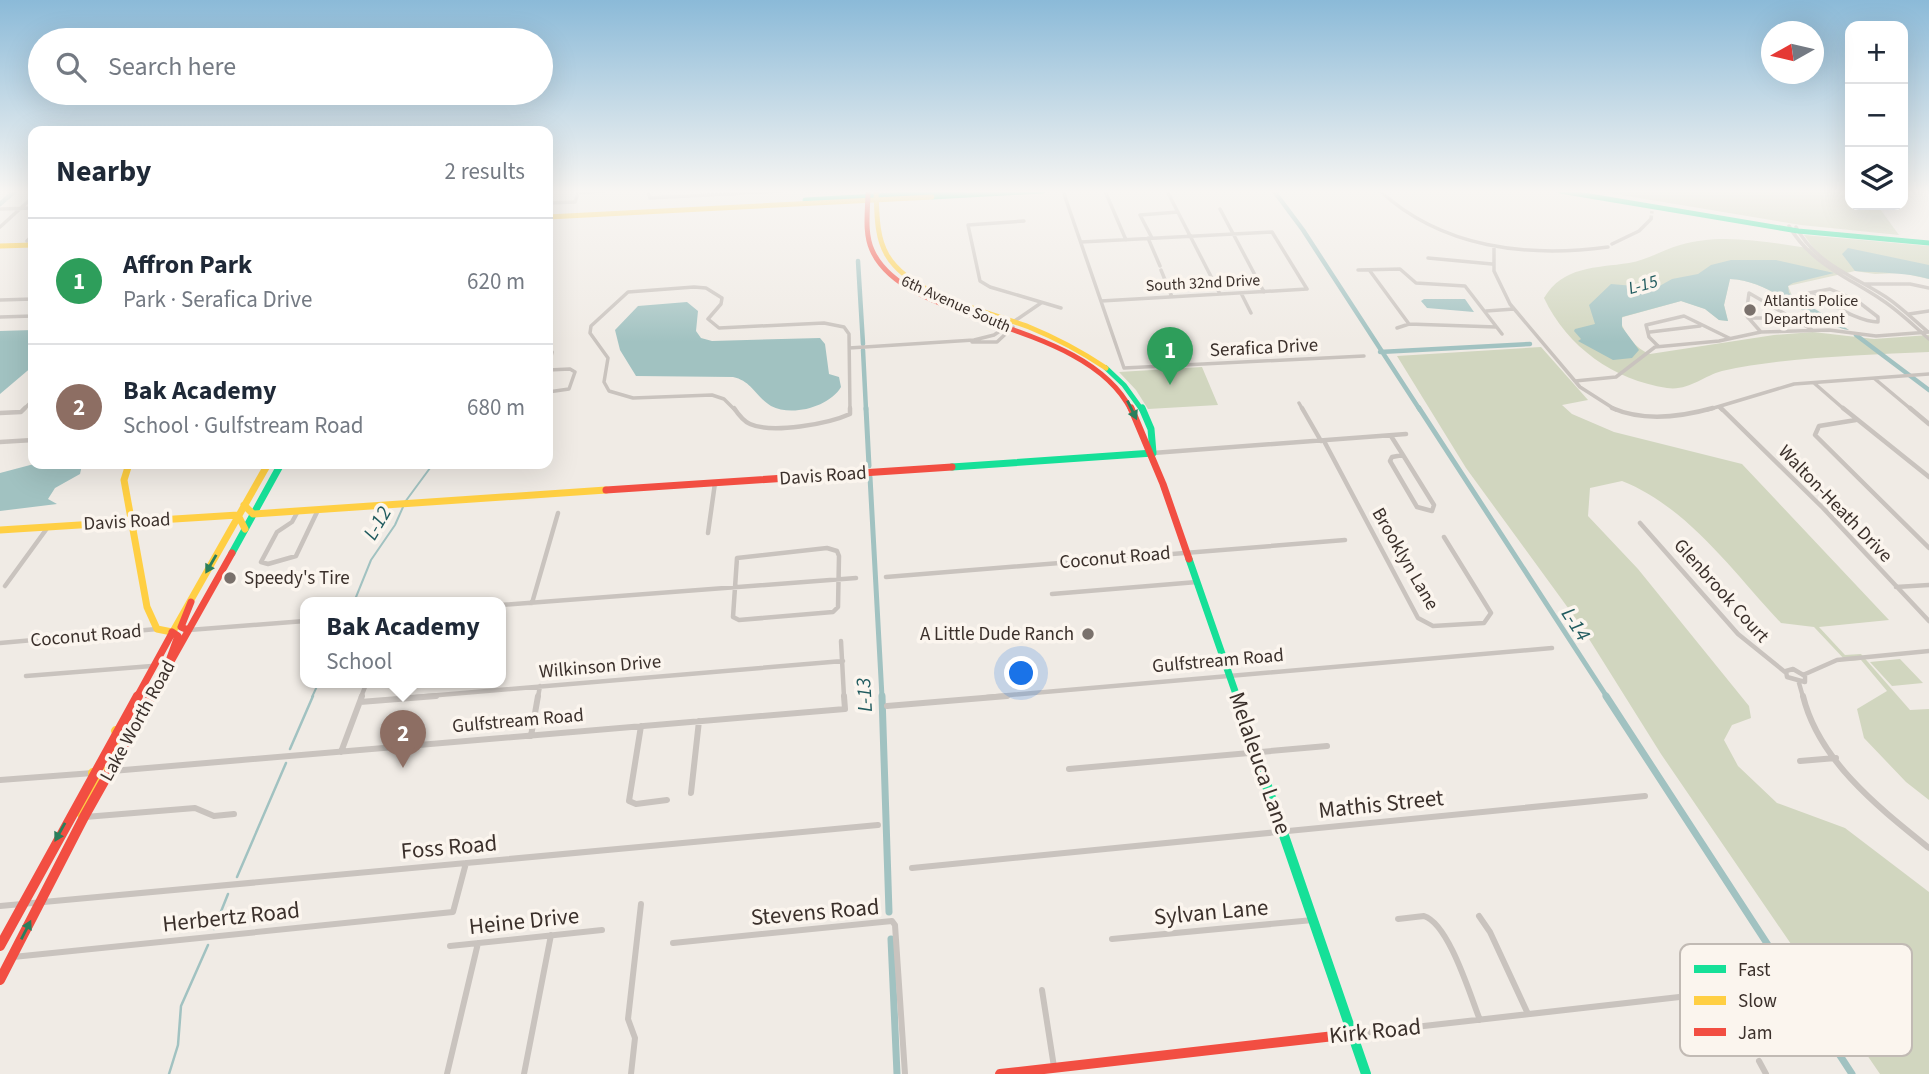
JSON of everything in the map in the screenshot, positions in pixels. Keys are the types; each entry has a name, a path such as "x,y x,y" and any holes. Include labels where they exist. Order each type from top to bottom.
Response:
{"main road":[{"name":"6th Avenue South","path":"881,241 900,271 929,288 1077,357 1101,372"},
{"path":"0,244 28,242"},
{"name":"6th Avenue South","path":"1011,326 1084,353 1110,369"},
{"name":"Melaleuca Lane","path":"1110,369 1139,402 1155,445 1153,453"},
{"name":"Melaleuca Lane","path":"1101,372 1126,398 1147,446 1153,453 1366,1074"},
{"name":"Davis Road","path":"253,514 1153,453"},
{"path":"127,469 124,480 131,521 147,607 157,629"},
{"name":"Lake Worth Road","path":"0,946 152,666 265,469"},
{"name":"Lake Worth Road","path":"0,980 84,817 278,469"},
{"path":"244,505 253,514"},
{"path":"238,515 245,529"},
{"name":"Davis Road","path":"0,530 238,515"},
{"path":"188,630 181,626 191,609 191,598"},
{"name":"Coconut Road","path":"157,629 172,632"},
{"path":"170,663 170,654 178,636 172,632"},
{"path":"110,771 105,762 121,734 116,731"},
{"path":"84,817 80,811 95,783 93,773"},
{"name":"Kirk Road","path":"1000,1074 1040,1072 1054,1068 1352,1034"}],"street":[{"path":"971,241 980,281 990,287 1061,308"},
{"path":"1101,241 1081,242 1101,301"},
{"path":"1151,241 1172,297"},
{"path":"1193,241 1220,294"},
{"path":"1237,241 1264,292"},
{"name":"South 32nd Drive","path":"1101,301 1307,289 1278,241"},
{"path":"1473,241 1494,246 1562,252 1610,246 1620,241"},
{"path":"1798,241 1817,261 1902,315 1929,339"},
{"path":"1804,241 1817,256 1909,314 1929,332"},
{"path":"1494,246 1492,264 1497,284 1514,309 1574,381 1597,401 1621,412 1662,417 1719,407 1762,391 1814,382 1929,374"},
{"path":"1428,258 1492,264"},
{"path":"1358,270 1400,269 1416,283 1465,285 1502,334"},
{"path":"1370,270 1409,324"},
{"path":"1864,284 1910,284 1929,288"},
{"path":"694,287 706,289 722,298 721,304 708,319 714,326 726,329 832,324 847,330 849,348 850,414 832,422 761,427 746,422 733,404 716,395 633,397 609,391 604,382 608,358 589,329 619,297 628,292 694,287"},
{"path":"1872,324 1879,320 1876,314 1842,292 1830,289 1809,293 1843,308 1857,320 1872,324 1887,335"},
{"path":"1241,293 1251,313"},
{"path":"1761,332 1747,318 1749,295 1752,293 1813,330"},
{"path":"0,300 28,299"},
{"name":"Serafica Drive","path":"1101,301 1124,368 1129,370 1364,356"},
{"path":"967,341 994,335 1011,326 1041,303"},
{"path":"1485,311 1514,309"},
{"path":"1902,315 1929,310"},
{"path":"0,317 28,316"},
{"path":"1658,347 1649,337 1647,324 1682,316 1729,338"},
{"path":"1747,318 1794,318"},
{"path":"1397,328 1409,324 1496,327"},
{"path":"849,348 967,341 997,342 1011,326"},
{"path":"1650,332 1701,326"},
{"path":"1574,381 1616,377 1647,351 1658,347 1761,332 1813,330 1887,335 1929,332"},
{"path":"553,370 570,369 575,372 571,387 553,391"},
{"path":"1874,378 1929,424"},
{"path":"1814,382 1856,420 1929,477"},
{"path":"1299,403 1322,441"},
{"path":"0,413 21,412 28,405"},
{"name":"Walton-Heath Drive","path":"1719,407 1823,508 1929,621"},
{"path":"1856,420 1819,426 1815,435 1929,548"},
{"name":"Davis Road","path":"1153,453 1406,434"},
{"path":"1391,436 1404,455 1434,505 1432,511 1418,507 1390,461 1392,457 1404,455"},
{"path":"0,442 28,440"},
{"name":"Brooklyn Lane","path":"1322,441 1418,618 1433,626 1484,623 1491,613 1444,537"},
{"path":"708,533 715,483"},
{"path":"298,512 292,522 277,532 261,562 268,564 296,556 317,510"},
{"path":"532,603 558,513"},
{"name":"Glenbrook Court","path":"1640,523 1738,634 1785,672 1789,679 1799,683"},
{"path":"5,586 48,526"},
{"name":"Coconut Road","path":"886,576 1345,540"},
{"path":"834,550 839,556 836,610 826,614 739,620 733,617 732,588 737,558 743,555 834,550"},
{"path":"506,606 856,578"},
{"path":"1052,594 1197,582"},
{"path":"1896,587 1929,585"},
{"path":"188,630 300,621"},
{"name":"Coconut Road","path":"0,643 157,629"},
{"path":"841,641 843,662"},
{"name":"Gulfstream Road","path":"887,706 1552,648"},
{"path":"1803,675 1837,660 1929,651"},
{"name":"Gulfstream Road","path":"110,771 845,709 843,662"},
{"name":"Wilkinson Drive","path":"360,702 843,662"},
{"path":"26,676 152,666"},
{"path":"1785,672 1793,669 1803,675 1806,681 1799,683 1809,719 1836,758 1875,801 1929,848"},
{"path":"531,736 540,687"},
{"path":"341,752 365,688"},
{"path":"691,793 699,722"},
{"path":"641,726 629,801 636,804 667,800"},
{"path":"1069,769 1327,746"},
{"path":"1800,761 1836,758"},
{"path":"0,780 93,773"},
{"name":"Mathis Street","path":"912,867 1645,796"},
{"path":"84,817 195,808 214,816 234,814"},
{"name":"Foss Road","path":"0,906 878,825"},
{"name":"Herbertz Road","path":"13,957 453,912 466,863"},
{"path":"631,1074 635,1038 628,1019 641,904"},
{"path":"1398,919 1422,916 1430,918 1443,935 1480,1020"},
{"path":"1479,916 1490,932 1528,1014"},
{"name":"Sylvan Lane","path":"1112,939 1313,920"},
{"name":"Stevens Road","path":"673,943 891,922 895,925 905,1074"},
{"name":"Heine Drive","path":"450,946 602,930"},
{"path":"524,1074 551,936"},
{"path":"447,1074 478,943"},
{"path":"1042,990 1054,1068"},
{"name":"Kirk Road","path":"1352,1034 1680,997"},
{"path":"1759,1061 1766,1074"}],"green space":[{"path":"1696,241 1754,241 1814,249 1808,241 1874,241 1929,246 1929,279 1901,273 1875,274 1855,271 1788,286 1793,298 1849,330 1817,319 1762,287 1730,279 1724,305 1728,321 1719,320 1705,309 1681,301 1620,320 1632,341 1650,354 1774,335 1813,332 1874,339 1929,335 1929,352 1825,357 1747,366 1715,373 1682,387 1667,388 1629,377 1594,358 1565,332 1544,298 1561,280 1581,270 1636,262"},
{"path":"1541,347 1588,400 1562,405 1572,414 1614,432 1742,464 1889,620 1819,627 1845,655 1861,654 1910,710 1929,709 1929,800 1906,782 1864,738 1857,709 1887,691 1861,660 1846,661 1814,627 1781,623 1689,524 1646,492 1622,481 1590,488 1588,516 1638,569 1749,706 1751,718 1732,725 1724,740 1738,766 1777,803 1845,828 1929,892 1929,1074 1880,1074 1868,1056 1912,1056 1912,944 1791,944 1661,754 1579,623 1466,468 1397,356"},
{"path":"1202,367 1218,405 1148,409 1136,390 1119,372"},
{"path":"1900,659 1923,683 1892,686 1870,662"}],"water":[{"path":"1848,248 1929,265 1929,279 1855,271 1842,254"},
{"path":"1731,260 1776,260 1834,273 1793,283 1788,286 1789,293 1849,330 1817,319 1762,287 1730,279 1724,305 1728,321 1719,320 1705,309 1681,301 1622,317 1622,327 1639,350 1632,358 1613,360 1578,341 1581,339 1575,329 1595,324 1589,305 1611,284 1656,288 1672,279 1698,274 1711,265"},
{"path":"1465,299 1474,312 1427,308 1421,301"},
{"path":"687,302 698,311 696,331 701,338 712,341 820,338 825,344 829,374 839,377 841,387 819,405 789,410 771,406 745,382 733,377 636,376 620,350 615,330 638,306"},
{"path":"28,330 28,370 0,394 0,331"},
{"path":"28,466 28,469 81,469 80,474 55,488 48,499 57,504 0,511 0,473"}],"waterway":[{"name":"L-14","path":"1310,241 1382,352"},
{"name":"L-13","path":"858,261 863,344"},
{"name":"L-15","path":"1856,335 1929,390"},
{"name":"L-15","path":"1382,352 1530,344"},
{"name":"L-13","path":"863,350 866,410"},
{"name":"L-14","path":"1382,352 1420,410"},
{"name":"L-13","path":"866,408 869,466"},
{"name":"L-14","path":"1419,408 1607,697"},
{"name":"L-12","path":"405,502 429,469"},
{"name":"L-13","path":"870,477 882,697"},
{"name":"L-12","path":"356,597 371,560 395,525 403,507"},
{"name":"L-12","path":"312,697 316,688"},
{"name":"L-12","path":"290,749 313,696"},
{"name":"L-13","path":"882,696 889,912"},
{"name":"L-14","path":"1606,696 1767,944"},
{"name":"L-12","path":"237,877 286,763"},
{"name":"L-12","path":"214,929 228,894"},
{"name":"L-13","path":"891,939 897,1074"},
{"name":"L-12","path":"169,1074 178,1045 181,1006 208,945"},
{"name":"L-14","path":"1840,1056 1852,1074"}],"traffic: fast":[{"path":"1908,241 1929,243"},
{"path":"1106,368 1140,406 1151,429 1153,453"},
{"path":"952,467 1153,453"},
{"path":"232,553 278,469"},
{"path":"1189,559 1366,1074"}],"traffic: slow":[{"path":"882,241 889,258 900,271 916,282 934,292 1051,337 1106,368"},
{"path":"0,246 28,245"},
{"path":"127,469 124,480 147,607 157,629 172,632"},
{"path":"171,635 265,469"},
{"path":"244,505 253,514 606,490"},
{"path":"0,530 238,515 245,529"},
{"path":"110,771 105,762 121,735 116,731"},
{"path":"84,817 80,811 95,783 93,773"}],"traffic: jam":[{"path":"870,241 874,254 892,275 919,292 1056,347 1087,363 1111,381 1131,409 1152,454 1189,559"},
{"path":"606,490 952,467"},
{"path":"0,980 84,817 232,553"},
{"path":"188,630 181,627 191,602"},
{"path":"170,658 178,636 172,632"},
{"path":"0,946 171,635"},
{"path":"1000,1074 1352,1034"}],"place":[{"name":"Atlantis Police Department","path":"1750,310"},
{"name":"Affron Park","path":"1170,385"},
{"name":"Speedy's Tire","path":"230,578"},
{"name":"A Little Dude Ranch","path":"1088,634"},
{"name":"Bak Academy","path":"403,768"}]}
